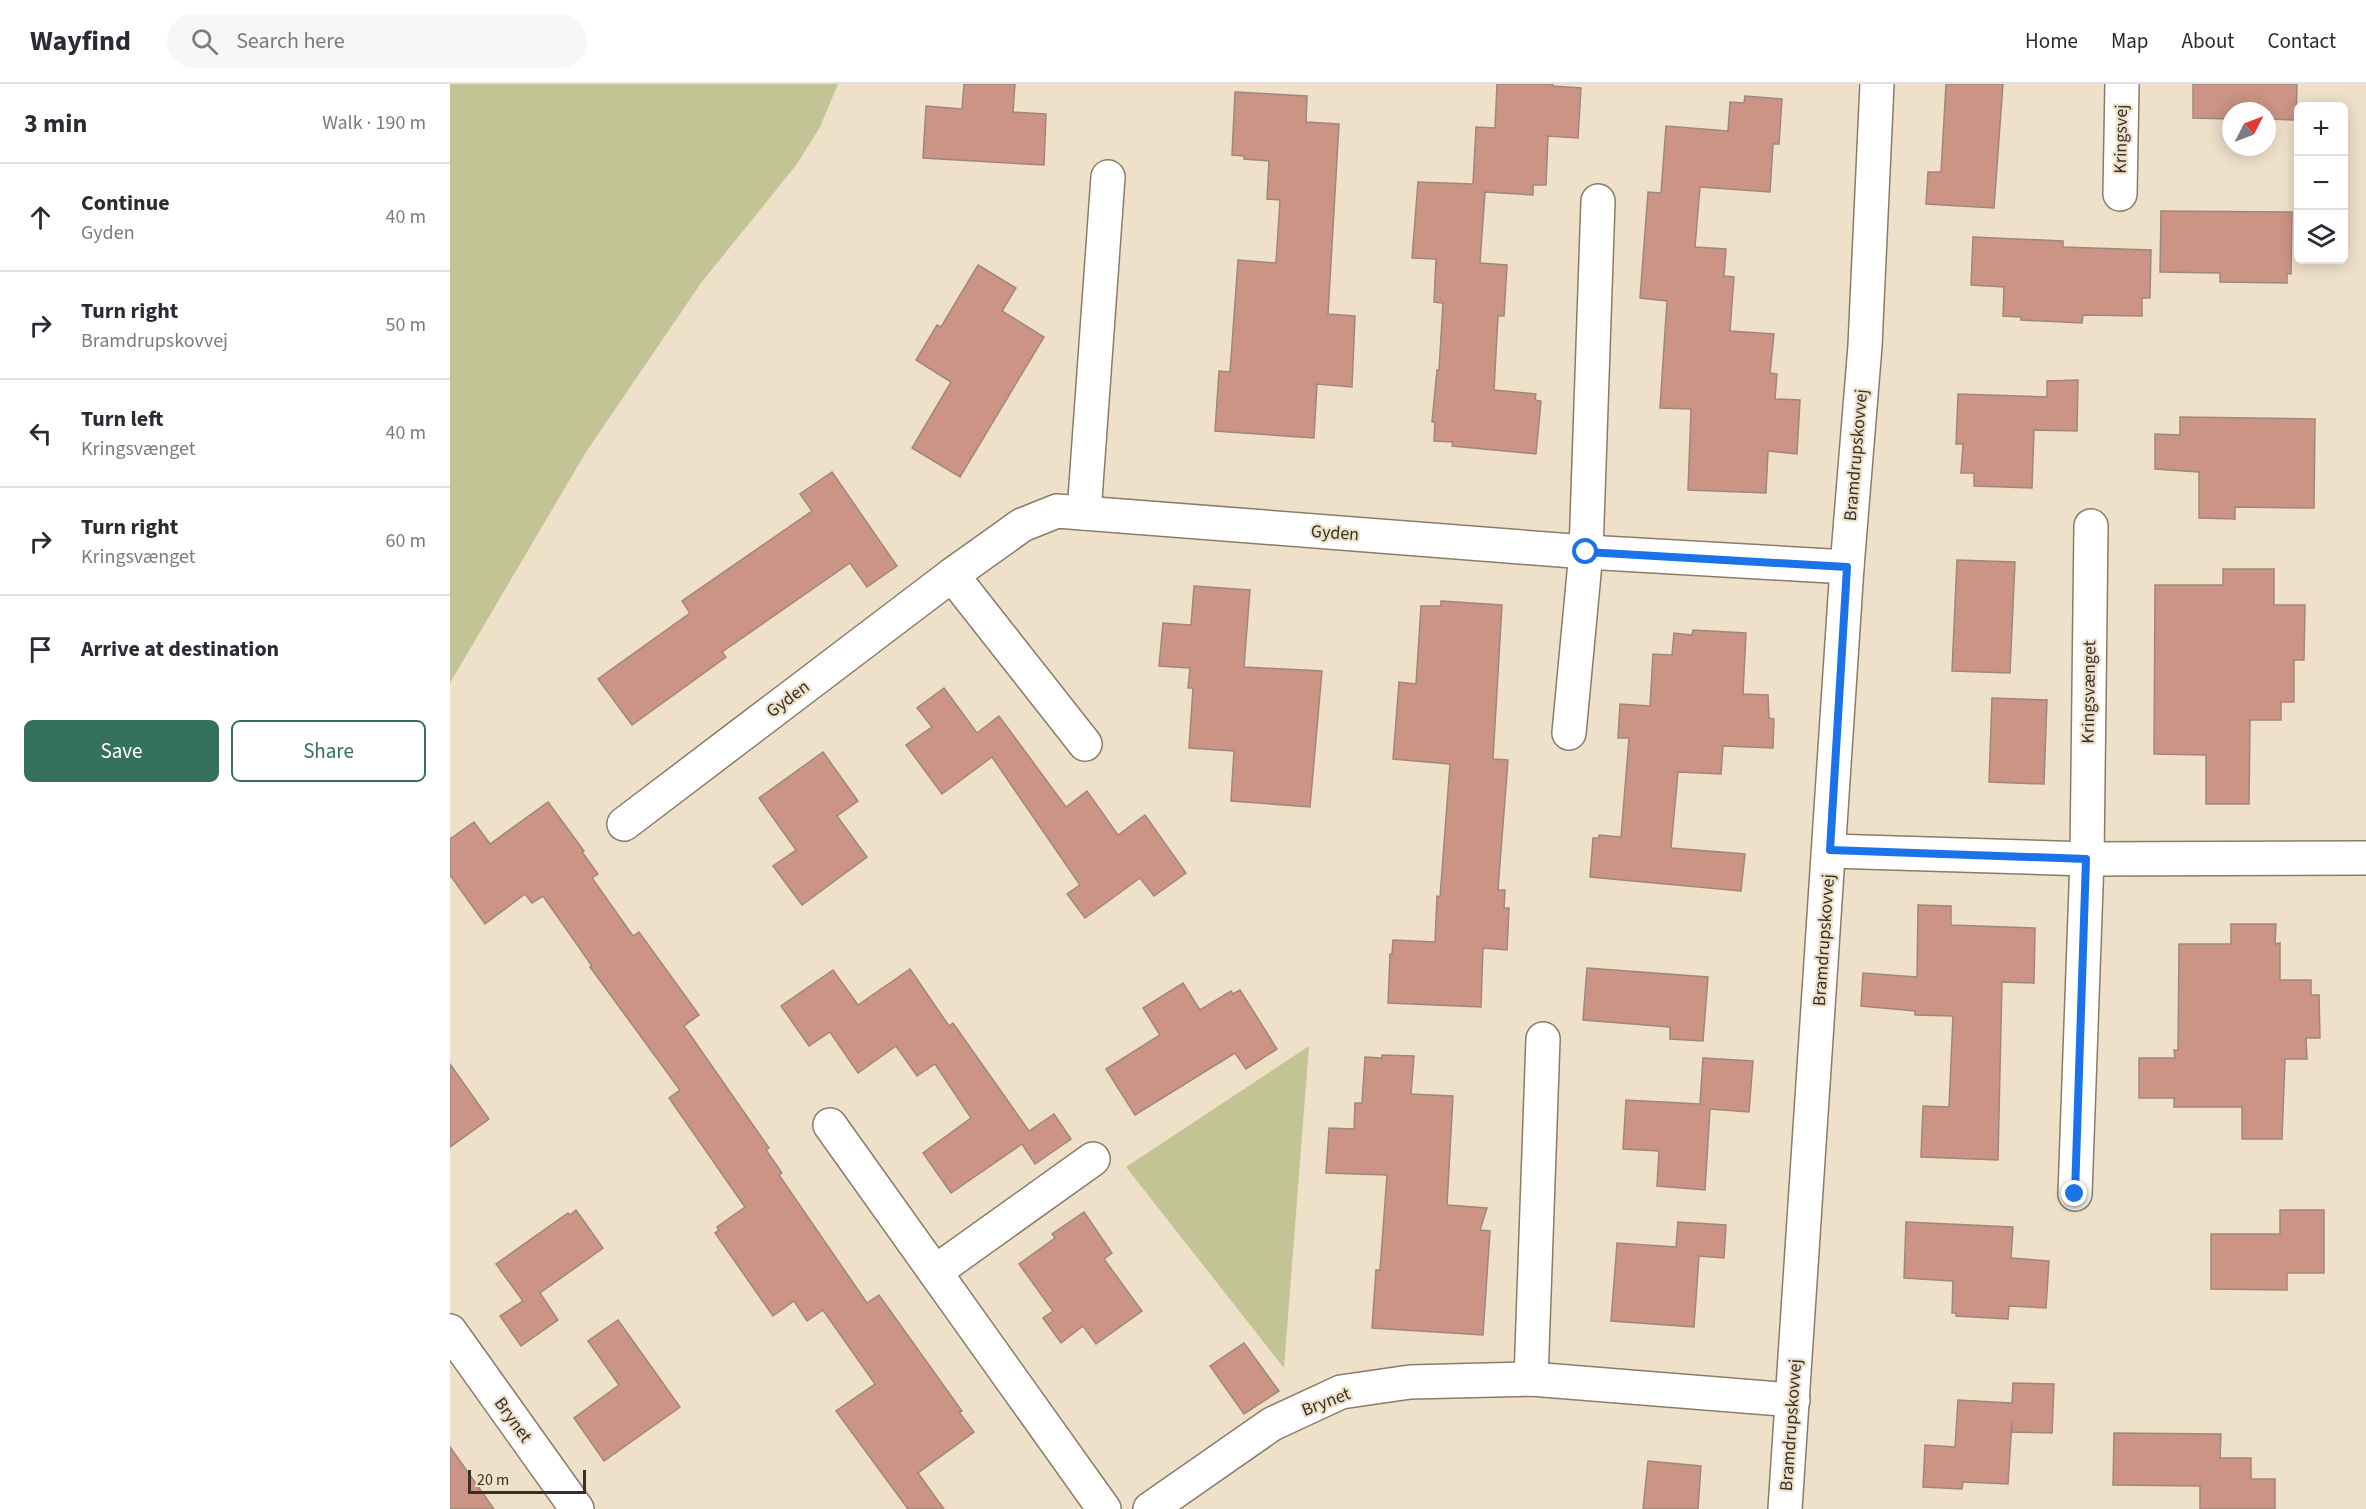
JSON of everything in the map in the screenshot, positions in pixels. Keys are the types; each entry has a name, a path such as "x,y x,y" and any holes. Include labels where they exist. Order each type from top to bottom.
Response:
{"street":[{"name":"Bramdrupskovvej","path":"1785,1509 1847,567 1865,346 1877,84"},
{"name":"Kringsvej","path":"2120,194 2122,84"},
{"path":"1084,513 1108,177"},
{"path":"1569,733 1586,552 1598,201"},
{"name":"Gyden","path":"624,824 952,575 1022,525 1057,511 1586,552 1847,567"},
{"name":"Kringsvænget","path":"2075,1194 2086,859 2091,526"},
{"path":"952,575 1085,744"},
{"path":"1830,850 2086,859 2366,858"},
{"path":"1531,1379 1543,1039"},
{"path":"830,1125 1104,1509"},
{"path":"935,1272 1093,1159"},
{"name":"Brynet","path":"450,1331 577,1509"},
{"name":"Brynet","path":"1149,1509 1272,1424 1341,1392 1410,1382 1531,1379 1793,1400"}],"green space":[{"path":"450,84 838,84 820,127 797,164 701,283 586,452 450,683"},
{"path":"1309,1046 1284,1368 1126,1167"}],"building":[{"path":"964,84 1015,84 1013,112 1046,114 1044,165 923,158 926,106 962,109"},
{"path":"1497,84 1553,84 1552,86 1581,88 1578,138 1548,136 1546,185 1533,185 1533,195 1485,192 1480,263 1507,265 1504,316 1498,316 1494,390 1536,394 1535,400 1541,401 1536,454 1452,446 1453,442 1434,441 1435,422 1432,422 1437,370 1439,370 1443,303 1434,302 1436,259 1412,258 1418,182 1473,184 1476,127 1495,128"},
{"path":"1946,84 2003,84 1994,208 1926,204 1928,172 1941,172"},
{"path":"2193,84 2297,84 2294,120 2276,119 2276,102 2222,102 2222,119 2193,118"},
{"path":"1235,92 1307,96 1306,122 1339,124 1328,314 1355,316 1352,387 1317,384 1314,438 1215,431 1219,371 1230,372 1238,260 1276,263 1280,200 1267,199 1269,161 1244,159 1244,156 1232,155"},
{"path":"1745,96 1782,99 1779,144 1773,144 1770,192 1700,187 1695,247 1726,249 1724,276 1734,277 1730,331 1774,334 1770,373 1777,374 1775,399 1800,400 1797,454 1768,451 1766,493 1688,490 1691,409 1660,408 1667,301 1640,298 1648,192 1661,193 1666,126 1728,131 1730,102 1744,103"},
{"path":"2161,211 2292,212 2291,274 2287,273 2287,283 2220,282 2220,273 2160,272"},
{"path":"1973,237 2063,241 2063,247 2151,250 2150,298 2142,298 2142,316 2083,315 2082,323 2021,320 2021,317 2003,316 2004,287 1971,285"},
{"path":"978,265 1016,288 1002,311 1044,337 960,477 912,448 951,382 916,360 937,325 941,327"},
{"path":"2078,380 2077,431 2034,430 2032,488 1974,486 1974,473 1961,473 1963,444 1956,444 1958,394 2047,397 2047,381"},
{"path":"2180,417 2315,419 2314,508 2235,507 2235,519 2199,518 2199,472 2155,469 2155,434 2180,435"},
{"path":"832,472 897,566 867,587 850,563 722,652 726,657 632,725 598,679 690,613 682,601 812,511 800,494"},
{"path":"1957,560 2015,562 2010,673 1952,671"},
{"path":"2223,569 2274,569 2274,605 2305,605 2304,660 2294,660 2294,702 2281,702 2281,720 2250,720 2249,804 2206,804 2206,755 2154,754 2155,585 2223,585"},
{"path":"1194,586 1250,590 1244,667 1322,671 1310,807 1231,801 1234,751 1189,748 1193,688 1188,688 1190,668 1159,666 1163,623 1191,625"},
{"path":"1441,601 1502,605 1493,759 1508,760 1498,890 1505,890 1504,908 1509,908 1507,950 1483,948 1481,1007 1388,1003 1390,954 1392,954 1393,940 1435,942 1437,896 1440,897 1450,764 1393,759 1399,682 1416,684 1421,606 1441,606"},
{"path":"1693,630 1746,633 1743,694 1768,695 1769,718 1774,719 1773,748 1723,746 1721,774 1678,772 1671,848 1745,854 1741,891 1590,877 1593,838 1599,838 1599,835 1621,837 1629,738 1618,738 1620,704 1650,706 1653,654 1672,655 1674,633 1692,635"},
{"path":"944,688 977,733 999,716 1066,807 1087,791 1118,835 1145,815 1186,873 1154,896 1140,878 1085,918 1067,894 1080,885 992,757 942,794 906,745 932,727 917,708"},
{"path":"1992,698 2047,700 2044,784 1989,782"},
{"path":"823,752 858,801 837,816 867,857 802,905 773,866 796,850 759,798"},
{"path":"548,802 584,851 582,852 598,874 592,878 633,936 639,932 699,1015 684,1026 769,1148 766,1150 782,1173 779,1175 867,1303 879,1295 962,1411 959,1412 974,1432 918,1473 944,1509 908,1509 836,1411 875,1384 823,1310 807,1321 794,1301 773,1316 715,1233 719,1230 717,1227 745,1207 669,1098 680,1090 590,967 592,966 543,896 532,903 525,894 485,924 450,875 450,839 474,822 490,844"},
{"path":"1918,905 1951,906 1951,925 2035,928 2034,983 2002,982 1998,1160 1921,1157 1923,1106 1949,1107 1953,1016 1915,1015 1915,1011 1861,1006 1863,973 1917,977"},
{"path":"2231,924 2276,924 2275,944 2280,943 2280,980 2311,980 2311,995 2319,995 2320,1038 2306,1038 2307,1059 2285,1059 2282,1139 2242,1139 2242,1107 2174,1107 2174,1098 2139,1098 2139,1058 2175,1058 2174,1050 2178,1050 2179,944 2231,944"},
{"path":"1587,968 1708,977 1703,1041 1670,1039 1670,1027 1583,1020"},
{"path":"910,969 949,1026 953,1023 1029,1131 1054,1114 1071,1139 1035,1164 1022,1144 951,1193 923,1153 971,1118 935,1064 917,1076 896,1046 858,1073 830,1032 809,1046 781,1006 833,970 858,1005"},
{"path":"1183,983 1200,1010 1231,991 1233,994 1240,990 1277,1049 1246,1069 1235,1053 1135,1115 1106,1069 1160,1035 1143,1008"},
{"path":"1382,1055 1414,1056 1411,1094 1453,1096 1447,1205 1487,1208 1480,1230 1490,1231 1483,1335 1372,1328 1376,1270 1380,1270 1387,1175 1326,1173 1329,1128 1354,1129 1355,1103 1362,1103 1365,1057 1382,1058"},
{"path":"1703,1058 1753,1061 1749,1112 1710,1109 1705,1190 1657,1186 1659,1151 1623,1149 1626,1100 1700,1104"},
{"path":"450,1064 489,1119 450,1147"},
{"path":"576,1210 603,1248 540,1293 558,1320 521,1346 500,1316 523,1301 496,1264 568,1213 570,1215"},
{"path":"2280,1210 2324,1210 2324,1273 2287,1273 2287,1290 2211,1289 2211,1234 2280,1234"},
{"path":"1084,1212 1112,1253 1104,1259 1142,1311 1096,1344 1083,1326 1061,1343 1043,1318 1053,1311 1019,1264 1055,1238 1052,1234"},
{"path":"1678,1222 1726,1225 1724,1258 1699,1256 1694,1327 1611,1321 1617,1243 1676,1247"},
{"path":"1906,1222 2013,1227 2011,1258 2049,1261 2046,1308 2009,1306 2008,1319 1956,1316 1956,1313 1952,1313 1953,1281 1904,1278"},
{"path":"618,1320 680,1407 604,1461 574,1418 619,1385 588,1341"},
{"path":"1244,1343 1279,1391 1244,1414 1210,1366"},
{"path":"2013,1383 2054,1384 2052,1433 2012,1432 2012,1421 2008,1484 1963,1482 1962,1489 1923,1487 1925,1445 1955,1447 1958,1400 2012,1403"},
{"path":"2114,1433 2221,1434 2220,1458 2251,1458 2251,1479 2275,1479 2275,1509 2200,1509 2200,1486 2113,1485"},
{"path":"450,1447 494,1509 450,1509"},
{"path":"1648,1461 1701,1466 1698,1509 1643,1509"}],"route":[{"path":"1586,552 1847,567 1830,850 2086,859 2075,1194"}]}
